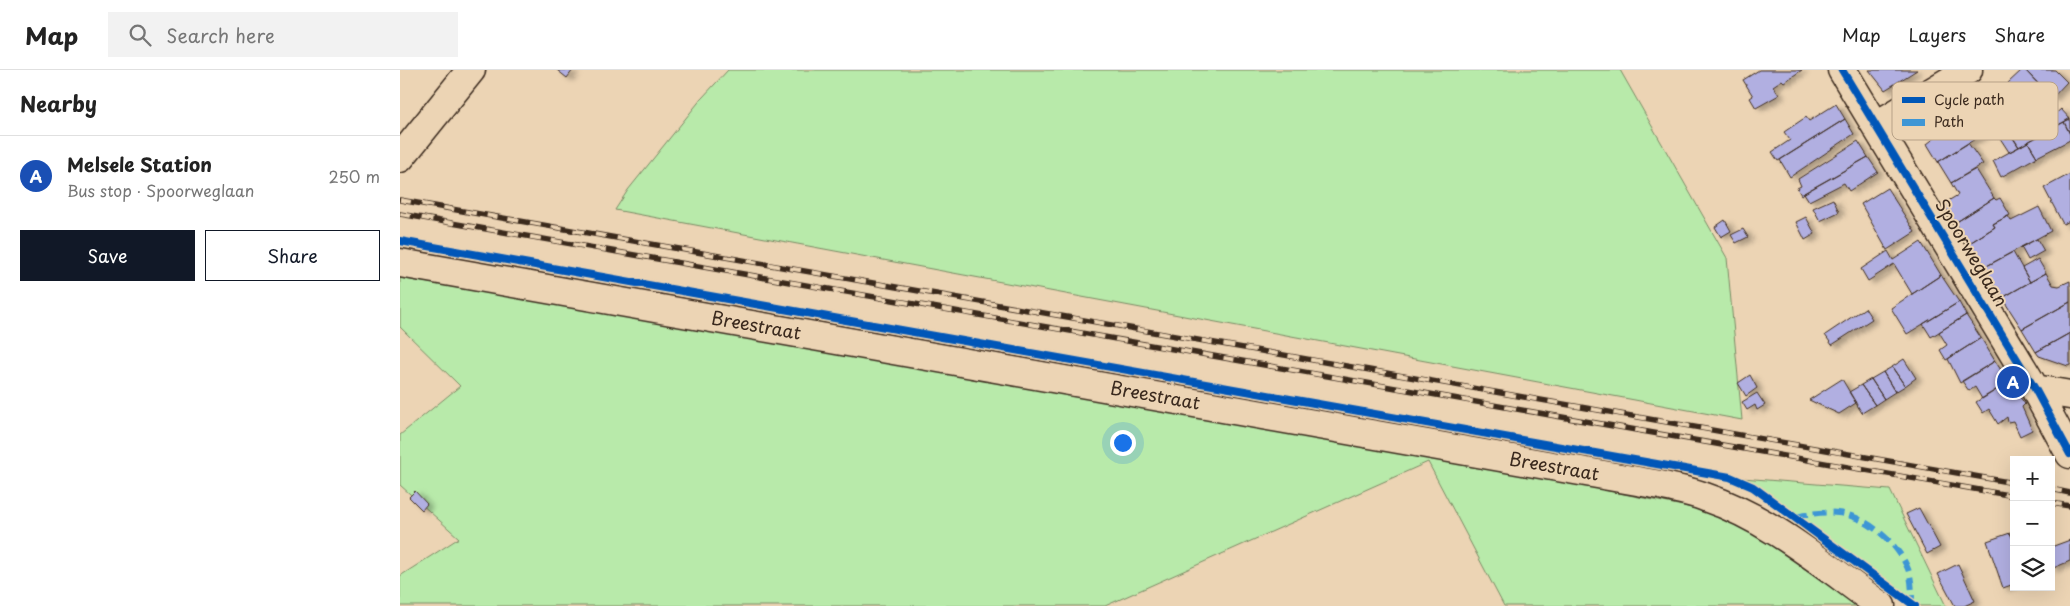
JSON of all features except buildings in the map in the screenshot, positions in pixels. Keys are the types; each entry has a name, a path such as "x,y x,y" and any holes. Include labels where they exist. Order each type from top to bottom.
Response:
{"street":[{"path":"400,158 471,70"},
{"name":"Spoorweglaan","path":"1842,70 2035,389 2070,454"},
{"path":"1948,82 1968,70"},
{"path":"1877,126 1892,117"},
{"name":"Breestraat","path":"400,263 1660,485 1705,496 1748,515 1790,540 1880,606"},
{"path":"2035,389 2070,395"}],"green space":[{"path":"728,70 1620,70 1727,258 1742,420 615,210 628,190 702,98"},
{"path":"400,278 1427,454 1727,515 1858,606 1504,606 1428,462 1105,606 400,606 400,576 459,538 400,485 400,435 460,386 400,327"},
{"path":"1730,477 1890,490 1946,606 1921,606"}],"railway":[{"path":"400,200 2010,482"},
{"path":"400,214 2010,495"},
{"path":"2055,490 2070,493"},
{"path":"2055,504 2070,506"}],"marked path":[{"path":"1796,517 1811,514 1838,513 1859,519 1880,532 1897,550 1908,569 1911,582 1912,604"}],"cycle path":[{"path":"1842,70 2035,389 2070,454"},
{"path":"400,241 1730,477 1753,487 1915,606"}],"place":[{"name":"Melsele Station","path":"2013,382"}]}
